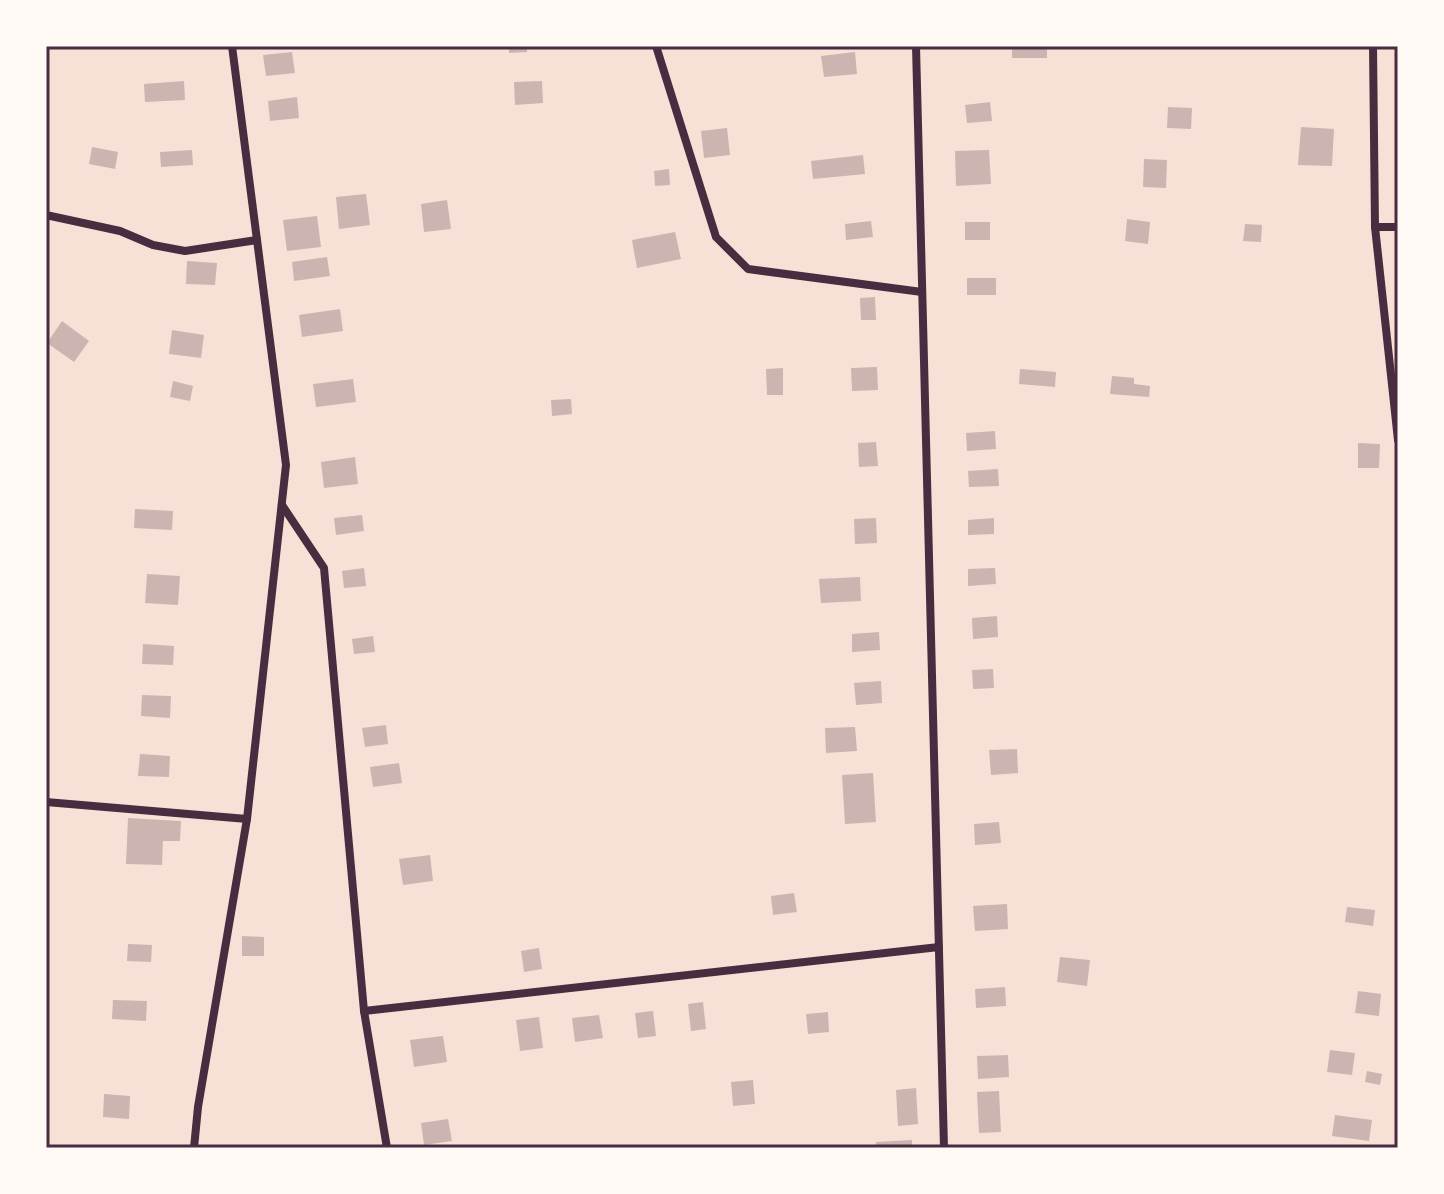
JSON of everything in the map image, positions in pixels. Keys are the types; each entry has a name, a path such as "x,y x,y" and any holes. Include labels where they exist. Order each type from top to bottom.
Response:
{"street":[{"path":"194,1148 247,819 286,465 232,46"},
{"path":"656,46 716,237 730,255 748,269 922,292"},
{"path":"916,46 944,1148"},
{"path":"1373,46 1375,227 1398,440"},
{"path":"46,215 120,231 153,245 185,251 257,240"},
{"path":"1375,227 1398,227"},
{"path":"282,504 324,568 364,1011 387,1148"},
{"path":"46,802 247,819"},
{"path":"364,1011 939,947"}],"building":[{"path":"509,46 527,46 527,52 509,53"},
{"path":"1012,46 1047,46 1047,58 1012,58"},
{"path":"292,52 295,73 266,76 263,55"},
{"path":"855,52 857,74 824,77 821,56"},
{"path":"184,81 185,100 145,102 144,84"},
{"path":"542,81 543,103 515,105 514,82"},
{"path":"297,97 299,118 270,121 268,101"},
{"path":"990,102 992,121 967,123 965,105"},
{"path":"1168,107 1192,108 1191,129 1167,128"},
{"path":"1301,127 1334,129 1332,166 1298,165"},
{"path":"727,128 730,155 704,158 701,131"},
{"path":"92,147 118,152 115,169 89,164"},
{"path":"192,150 193,165 161,167 160,152"},
{"path":"989,150 991,184 956,186 955,151"},
{"path":"863,155 865,174 813,179 811,161"},
{"path":"1144,159 1167,160 1166,188 1143,187"},
{"path":"669,169 670,185 655,186 654,171"},
{"path":"366,194 370,225 339,229 336,197"},
{"path":"447,200 451,229 424,232 421,204"},
{"path":"317,216 321,247 287,251 283,220"},
{"path":"1127,219 1150,222 1148,244 1125,241"},
{"path":"871,221 873,237 846,240 845,224"},
{"path":"965,222 990,222 990,240 965,240"},
{"path":"1245,224 1262,225 1261,242 1243,241"},
{"path":"675,232 681,259 637,268 632,240"},
{"path":"327,257 330,276 294,281 292,262"},
{"path":"187,261 217,263 215,285 186,284"},
{"path":"967,278 996,278 996,295 967,295"},
{"path":"875,297 876,320 861,320 860,298"},
{"path":"340,309 343,331 302,337 299,315"},
{"path":"62,321 89,341 74,362 47,343"},
{"path":"172,330 204,335 201,358 169,354"},
{"path":"877,367 878,390 852,391 851,368"},
{"path":"783,368 783,395 767,395 766,369"},
{"path":"1020,369 1056,372 1055,387 1019,384"},
{"path":"1112,376 1134,378 1134,384 1150,386 1149,397 1110,394"},
{"path":"353,379 356,402 316,407 313,384"},
{"path":"173,381 193,386 190,401 170,397"},
{"path":"571,399 572,414 552,416 551,400"},
{"path":"995,431 996,449 967,451 966,433"},
{"path":"876,442 878,466 859,467 858,443"},
{"path":"1358,443 1380,444 1379,468 1358,468"},
{"path":"355,457 358,484 324,488 321,462"},
{"path":"998,469 999,486 969,487 968,471"},
{"path":"135,509 173,511 172,530 134,528"},
{"path":"362,515 364,531 336,535 334,518"},
{"path":"876,518 877,543 855,544 854,519"},
{"path":"994,518 994,534 968,535 968,520"},
{"path":"364,568 366,586 344,588 342,571"},
{"path":"995,568 996,584 968,586 968,569"},
{"path":"147,574 180,576 178,605 145,603"},
{"path":"860,577 861,601 821,603 819,579"},
{"path":"997,616 998,637 973,639 972,618"},
{"path":"879,632 880,650 852,652 852,634"},
{"path":"373,636 375,652 354,654 352,639"},
{"path":"143,644 174,646 173,665 142,664"},
{"path":"993,669 994,688 973,689 972,670"},
{"path":"881,681 882,703 856,705 854,683"},
{"path":"142,695 171,696 170,718 141,716"},
{"path":"386,725 388,744 365,747 362,728"},
{"path":"855,727 857,751 826,753 825,728"},
{"path":"1017,749 1018,773 991,775 989,750"},
{"path":"140,754 170,756 169,777 138,776"},
{"path":"399,763 402,783 373,787 370,767"},
{"path":"873,773 876,822 845,824 842,775"},
{"path":"128,818 181,821 180,841 163,841 162,865 126,864"},
{"path":"999,822 1001,843 975,845 974,824"},
{"path":"430,855 433,881 403,885 399,859"},
{"path":"794,893 797,912 773,915 771,896"},
{"path":"1007,904 1008,929 975,931 973,906"},
{"path":"1347,907 1375,910 1373,926 1345,922"},
{"path":"242,936 264,937 264,956 242,956"},
{"path":"128,944 152,945 151,962 127,961"},
{"path":"539,948 542,969 524,972 521,951"},
{"path":"1060,957 1090,960 1087,986 1057,982"},
{"path":"1005,987 1006,1006 976,1008 975,989"},
{"path":"1358,991 1381,994 1379,1016 1355,1013"},
{"path":"113,1000 147,1001 146,1021 112,1019"},
{"path":"703,1002 706,1029 691,1031 688,1004"},
{"path":"653,1011 656,1036 638,1038 635,1013"},
{"path":"828,1012 829,1032 808,1034 806,1014"},
{"path":"599,1015 603,1038 575,1042 572,1018"},
{"path":"539,1017 543,1048 520,1051 516,1020"},
{"path":"443,1036 447,1062 414,1067 410,1040"},
{"path":"1330,1050 1355,1053 1352,1075 1327,1072"},
{"path":"1008,1055 1009,1077 978,1079 977,1056"},
{"path":"1367,1071 1382,1074 1380,1085 1365,1082"},
{"path":"753,1080 755,1104 733,1106 731,1082"},
{"path":"916,1088 918,1124 898,1126 896,1090"},
{"path":"999,1091 1001,1132 979,1133 977,1092"},
{"path":"104,1094 130,1096 129,1119 103,1117"},
{"path":"1335,1115 1372,1120 1369,1141 1332,1136"},
{"path":"448,1119 452,1141 424,1145 421,1123"},
{"path":"912,1140 912,1148 876,1148 876,1142"}]}
